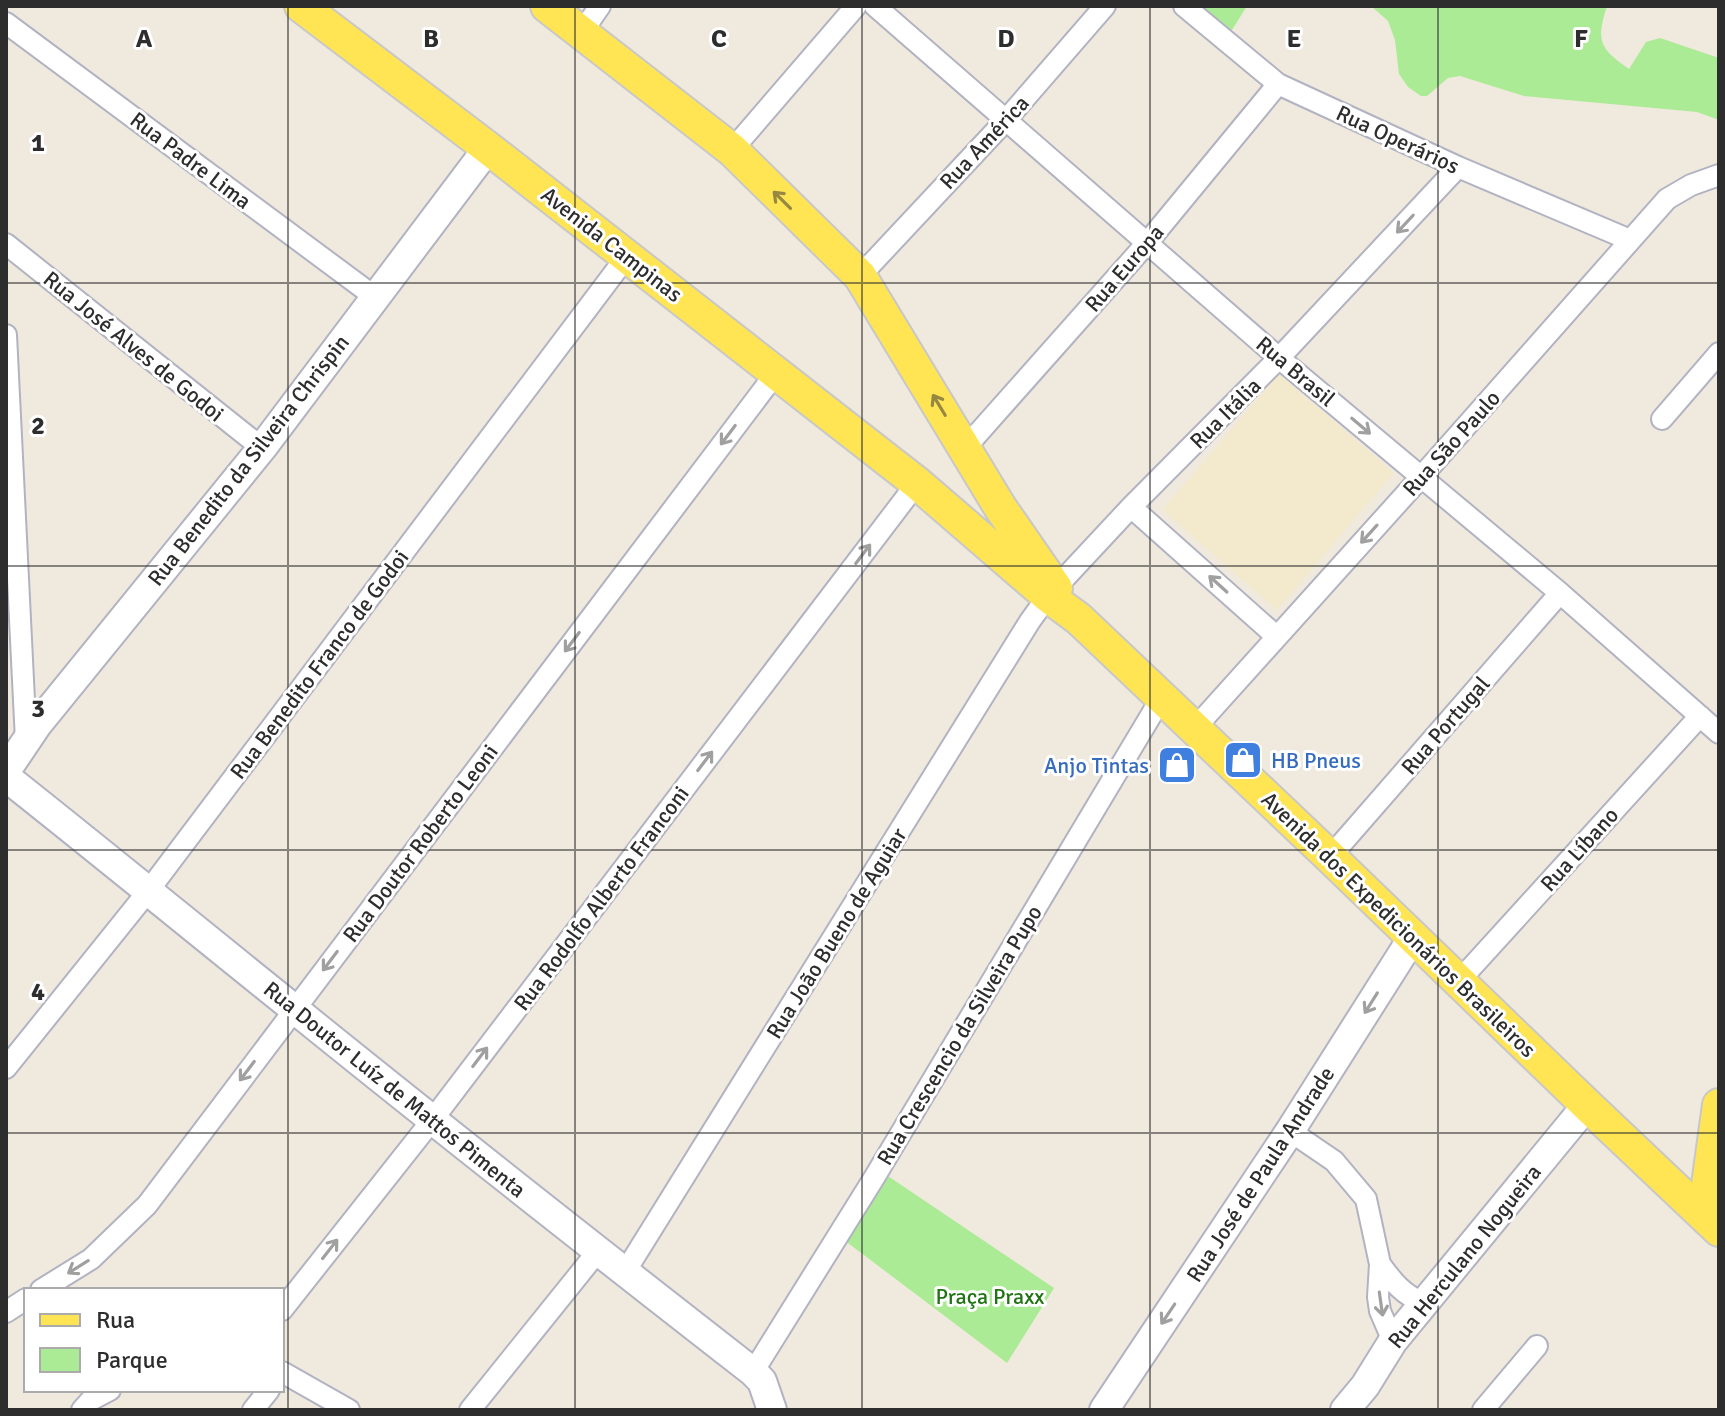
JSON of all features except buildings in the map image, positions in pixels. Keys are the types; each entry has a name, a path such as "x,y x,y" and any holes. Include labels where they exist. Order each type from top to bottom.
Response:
{"main road":[{"name":"Avenida Campinas","path":"301,6 627,256 1052,592"},
{"path":"547,6 591,19 732,150 860,276 1052,592"},
{"name":"Avenida Campinas","path":"918,484 1008,520"},
{"path":"975,534 986,535 1008,520"},
{"name":"Avenida dos Expedicionários Brasileiros","path":"1052,592 1712,1222"},
{"path":"1712,1222 1719,1105"}],"street":[{"path":"732,150 856,6"},
{"name":"Rua Brasil","path":"875,6 1279,358 1560,593 1719,733"},
{"name":"Rua América","path":"860,276 1006,120 1105,6"},
{"name":"Rua Operários","path":"1184,6 1278,84 1458,167 1630,240"},
{"name":"Rua Padre Lima","path":"6,23 375,297"},
{"name":"Rua Europa","path":"965,448 1147,243 1278,84"},
{"name":"Rua Benedito da Silveira Chrispin","path":"6,774 37,725 262,448 488,148"},
{"name":"Rua Itália","path":"1052,592 1131,507 1279,358 1458,167"},
{"name":"Rua São Paulo","path":"1195,728 1667,199 1691,185 1719,175"},
{"name":"Rua José Alves de Godoi","path":"6,244 262,448"},
{"name":"Rua Benedito Franco de Godoi","path":"6,1068 149,890 627,256"},
{"path":"6,335 26,741"},
{"path":"1662,419 1719,353"},
{"name":"Rua Doutor Roberto Leoni","path":"44,1288 91,1259 147,1205 776,373"},
{"name":"Rua Rodolfo Alberto Franconi","path":"284,1307 433,1119 918,484"},
{"path":"1131,507 1276,636"},
{"name":"Rua João Bueno de Aguiar","path":"625,1272 1030,621 1052,592"},
{"name":"Rua Portugal","path":"1330,857 1560,593"},
{"name":"Rua Crescencio da Silveira Pupo","path":"753,1372 874,1178 1162,697"},
{"name":"Rua Líbano","path":"1459,981 1700,716"},
{"name":"Rua Doutor Luíz de Mattos Pimenta","path":"6,774 294,1009 753,1372 762,1381 772,1410"},
{"name":"Rua José de Paula Andrade","path":"1104,1410 1290,1131 1413,937"},
{"name":"Rua Herculano Nogueira","path":"1345,1410 1366,1398 1393,1341 1587,1105"},
{"path":"1290,1131 1334,1161 1366,1199 1380,1264 1380,1311 1393,1341"},
{"path":"470,1410 598,1251"},
{"path":"1380,1264 1398,1289 1424,1303"},
{"path":"6,1312 24,1300"},
{"path":"1483,1410 1537,1346"},
{"path":"284,1373 349,1410"},
{"path":"82,1410 91,1400 106,1392"},
{"path":"253,1410 267,1392"}],"shaded area":[{"path":"1279,374 1394,473 1277,610 1162,510"}],"green space":[{"path":"1190,6 1247,6 1232,30 1223,32"},
{"path":"1371,6 1607,6 1601,36 1603,43 1611,55 1629,69 1646,42 1660,38 1719,58 1719,120 1697,112 1524,96 1460,76 1448,78 1427,96 1421,96 1408,87 1399,74 1395,40 1388,21"},
{"name":"Praça Praxx","path":"885,1174 1054,1288 1007,1363 844,1240"}],"place":[{"name":"HB Pneus","path":"1243,760"},
{"name":"Anjo Tintas","path":"1177,765"}]}
